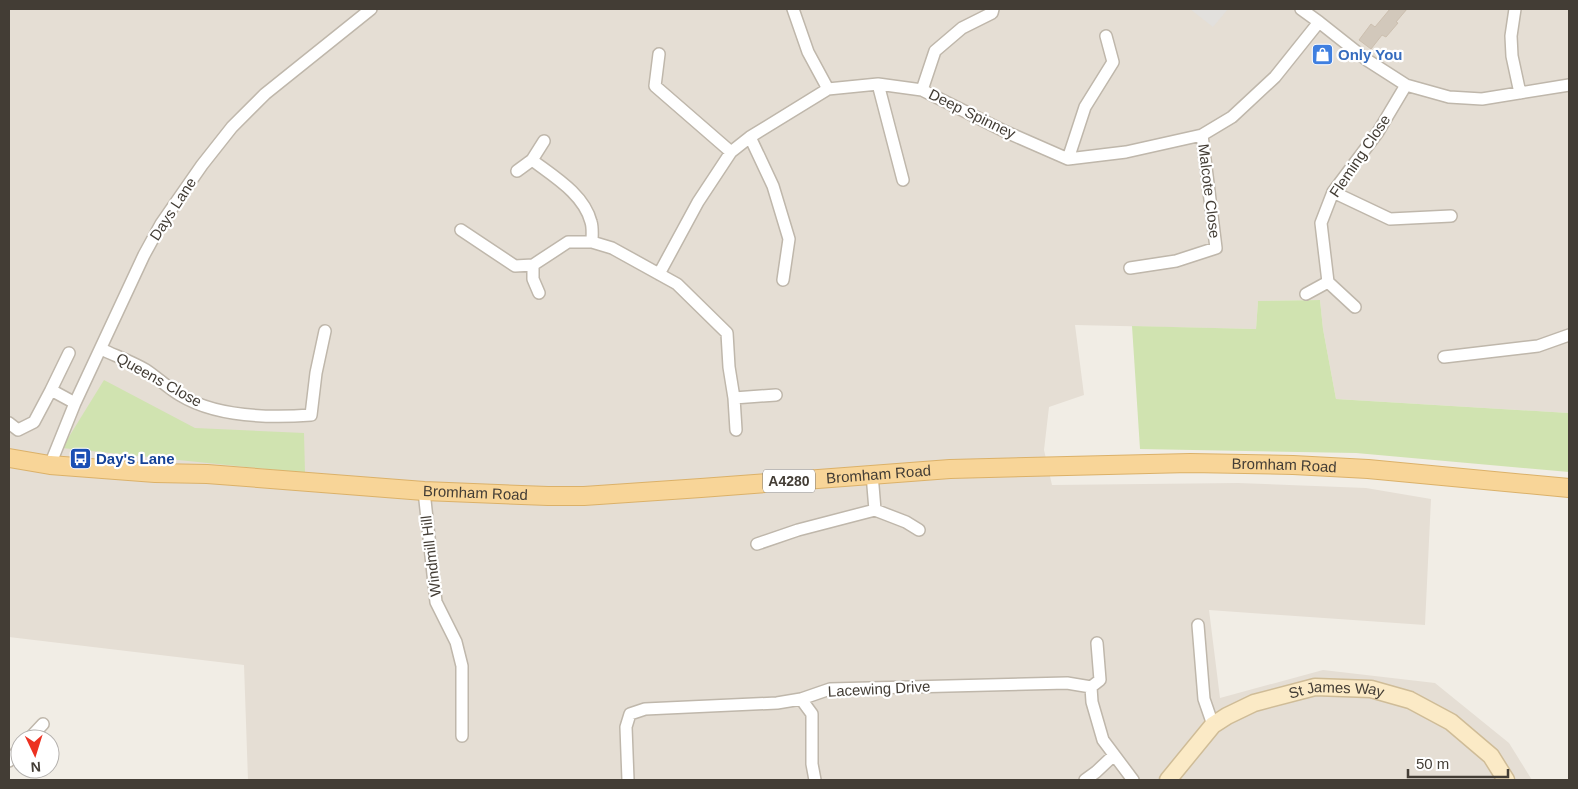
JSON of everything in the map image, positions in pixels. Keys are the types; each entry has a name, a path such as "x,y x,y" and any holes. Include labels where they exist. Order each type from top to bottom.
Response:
{"main road":[{"name":"Bromham Road","path":"9,458 50,465 155,474 207,474 424,491 584,496 950,469 1190,463 1265,464 1368,469 1569,488"}],"street":[{"name":"Days Lane","path":"50,465 75,404 144,255 202,164 232,127 265,94 370,9"},
{"path":"792,9 808,52 828,89"},
{"path":"922,90 935,51 962,28 992,13 993,9"},
{"path":"1301,9 1366,60 1406,85 1449,97 1482,99 1569,85"},
{"path":"1515,9 1511,36 1512,56 1520,93"},
{"path":"1106,36 1113,62 1085,107 1068,159 1126,152 1202,135 1232,117 1275,77 1319,22"},
{"path":"659,54 655,86 732,152"},
{"path":"878,84 903,180"},
{"name":"Deep Spinney","path":"659,274 698,202 732,152 750,138 828,89 878,84 922,90 1004,131 1068,159"},
{"name":"Fleming Close","path":"1328,282 1321,223 1333,192 1378,132 1406,85"},
{"name":"Malcote Close","path":"1130,268 1176,261 1216,248 1202,135"},
{"path":"750,138 773,186 789,239 783,280"},
{"path":"516,171 532,160 544,141"},
{"path":"532,160 570,190 583,205 592,223 592,242"},
{"path":"1333,192 1390,219 1451,216"},
{"path":"461,230 516,266 533,265 568,242 592,242 612,248 677,284 727,333 736,430"},
{"path":"533,265 533,280 539,293"},
{"path":"1306,294 1328,282 1355,308"},
{"name":"Queens Close","path":"101,349 146,370 181,396 201,404 233,412 262,415 311,416 316,373 325,331"},
{"path":"1444,357 1538,346 1569,335"},
{"path":"9,423 18,430 34,422 52,390 69,353"},
{"path":"52,390 75,404"},
{"path":"734,398 776,395"},
{"path":"872,474 875,510"},
{"name":"Windmill Hill","path":"424,491 436,602 456,642 462,666 462,736"},
{"path":"757,544 798,530 875,510 906,522 919,530"},
{"path":"1198,625 1204,699 1213,725"},
{"path":"1097,643 1100,680 1091,687 1092,702 1102,740 1133,780"},
{"name":"Lacewing Drive","path":"628,780 626,727 630,714 645,709 777,704 801,699 830,689 1067,683 1091,687"},
{"name":"St James Way","path":"1168,780 1213,725 1227,716 1254,703 1315,687 1371,689 1410,700 1451,722 1492,756 1506,780"},
{"path":"801,699 812,714 812,764 815,780"},
{"path":"38,729 43,724"},
{"path":"1085,780 1114,755"}],"shaded area":[{"path":"9,9 1569,9 1569,413 1336,399 1323,329 1320,300 1258,301 1256,329 1075,325 1084,395 1049,407 1044,450 1052,485 1238,483 1366,488 1431,499 1425,625 1209,610 1220,698 1323,670 1435,683 1509,743 1532,780 248,780 244,665 9,637"},
{"path":"1190,9 1228,9 1213,27"}],"green space":[{"path":"1320,300 1323,329 1336,399 1569,413 1569,472 1356,453 1140,449 1132,326 1256,329 1258,301"},
{"path":"104,380 195,428 304,433 305,473 62,448"}],"building":[{"path":"1390,9 1407,9 1386,37 1382,35 1371,49 1359,40 1371,24 1375,27"}],"place":[{"name":"Only You","path":"1322,55"},
{"name":"Day's Lane","path":"80,459"}]}
